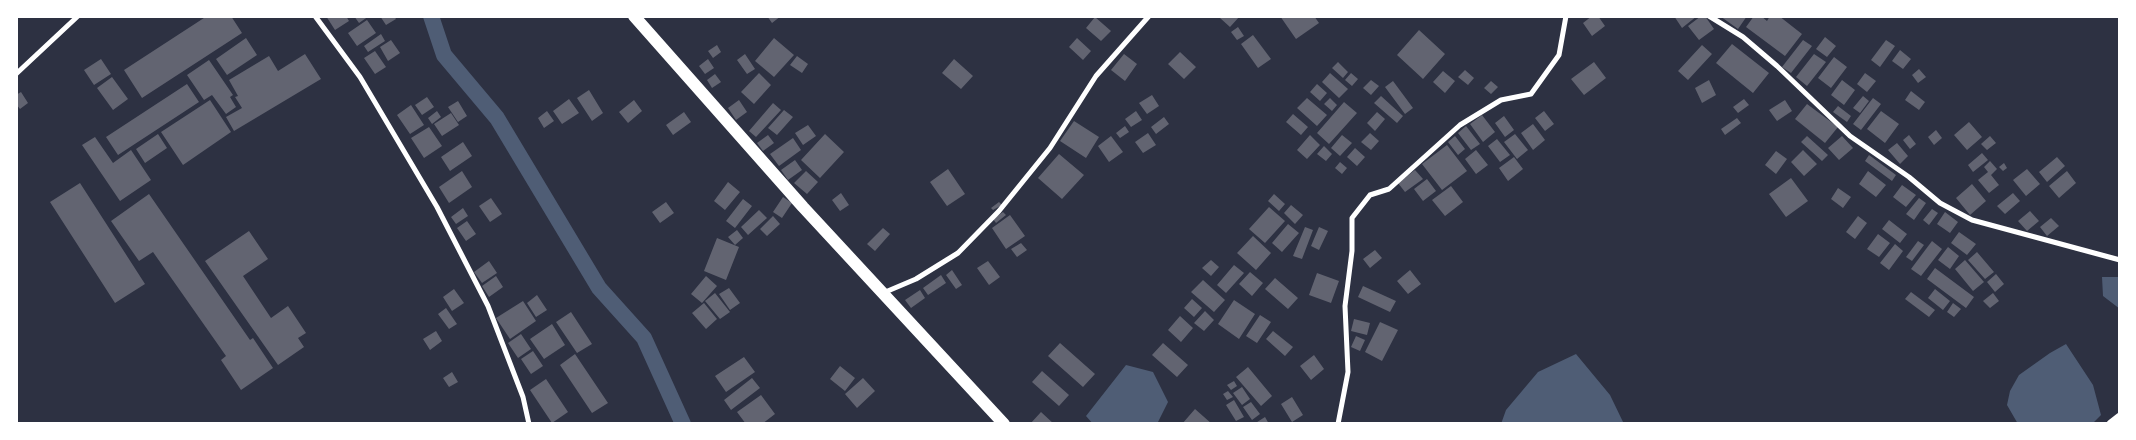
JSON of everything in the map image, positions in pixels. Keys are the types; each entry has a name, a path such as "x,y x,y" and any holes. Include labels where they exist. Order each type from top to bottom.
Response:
{"main road":[{"path":"634,16 803,207 1004,424"}],"street":[{"path":"16,74 78,16"},
{"path":"315,16 360,77 437,207 488,306 523,397 529,424"},
{"path":"882,293 916,279 958,252 998,211 1050,148 1096,76 1149,16"},
{"path":"1338,424 1348,372 1345,306 1352,251 1352,218 1370,195 1388,189 1460,125 1501,100 1531,94 1559,55 1566,16"},
{"path":"1709,16 1742,37 1777,66 1850,136 1910,177 1940,204 1972,220 2120,260"},
{"path":"2111,424 2120,417"}],"water":[{"path":"2102,277 2120,277 2120,309 2103,296"},
{"path":"2066,344 2093,385 2101,415 2092,424 2018,424 2007,405 2010,391 2019,375"},
{"path":"1576,354 1610,395 1624,424 1501,424 1506,410 1538,372"},
{"path":"1126,365 1153,372 1168,402 1157,424 1093,424 1086,416"}],"building":[{"path":"207,16 231,16 242,33 142,98 124,70"},
{"path":"326,16 346,16 349,21 335,30"},
{"path":"354,16 369,16 359,23"},
{"path":"380,16 394,16 396,19 386,25"},
{"path":"767,16 781,16 772,23"},
{"path":"1221,16 1240,16 1230,27 1220,18"},
{"path":"1280,16 1314,16 1319,23 1296,39"},
{"path":"1592,16 1598,16 1605,26 1592,36 1583,23"},
{"path":"1674,16 1697,16 1682,28"},
{"path":"1701,16 1705,16 1714,29 1699,40 1688,26"},
{"path":"1720,16 1747,16 1738,29"},
{"path":"1754,16 1761,16 1767,21 1770,16 1779,16 1802,34 1785,56 1746,27"},
{"path":"1095,17 1111,31 1101,41 1086,28"},
{"path":"367,20 376,33 357,46 348,33"},
{"path":"1238,27 1244,36 1237,40 1231,32"},
{"path":"1419,30 1445,54 1423,79 1397,55"},
{"path":"381,34 385,41 368,52 364,46"},
{"path":"1253,35 1271,59 1258,68 1241,44"},
{"path":"1825,37 1836,46 1827,57 1816,49"},
{"path":"246,38 257,55 227,75 216,59"},
{"path":"774,38 794,55 774,77 755,61"},
{"path":"1077,38 1091,51 1083,60 1069,47"},
{"path":"391,40 400,53 388,61 380,47"},
{"path":"1803,40 1812,46 1791,73 1782,67"},
{"path":"1886,40 1895,46 1880,67 1871,60"},
{"path":"1732,44 1769,73 1753,93 1716,63"},
{"path":"717,45 721,52 713,58 708,51"},
{"path":"1702,45 1712,54 1688,80 1678,71"},
{"path":"1900,50 1911,59 1903,69 1892,61"},
{"path":"375,51 386,67 375,74 364,58"},
{"path":"1180,52 1196,67 1184,79 1168,64"},
{"path":"305,54 321,79 234,131 226,117 242,108 235,97 238,96 229,80 269,56 278,71"},
{"path":"745,54 755,69 747,74 737,60"},
{"path":"1124,54 1137,64 1125,81 1111,70"},
{"path":"1814,54 1826,62 1807,86 1796,77"},
{"path":"797,56 808,64 802,73 790,65"},
{"path":"1834,57 1847,67 1831,88 1818,78"},
{"path":"101,59 111,74 94,85 84,70"},
{"path":"708,59 714,68 705,74 699,66"},
{"path":"954,59 973,76 961,89 942,73"},
{"path":"209,60 233,95 230,97 236,107 226,114 212,95 204,100 187,75"},
{"path":"1338,62 1348,72 1343,78 1332,68"},
{"path":"1594,62 1606,78 1584,95 1571,79"},
{"path":"1919,69 1926,77 1918,83 1912,75"},
{"path":"1465,70 1474,78 1468,85 1458,77"},
{"path":"1443,71 1455,81 1445,93 1433,82"},
{"path":"759,73 771,85 754,104 741,92"},
{"path":"1330,73 1348,89 1339,98 1322,82"},
{"path":"1351,73 1358,79 1352,86 1345,80"},
{"path":"1865,73 1876,81 1867,92 1857,84"},
{"path":"715,74 721,82 712,88 707,80"},
{"path":"112,77 128,99 113,110 97,88"},
{"path":"1371,80 1379,86 1371,95 1363,88"},
{"path":"1709,80 1716,95 1702,103 1695,88"},
{"path":"1842,80 1855,90 1844,105 1831,95"},
{"path":"1393,81 1413,108 1405,114 1385,87"},
{"path":"1491,81 1498,87 1491,94 1484,88"},
{"path":"187,84 199,102 118,155 106,137"},
{"path":"1317,84 1327,93 1320,101 1310,92"},
{"path":"589,90 603,113 592,121 577,98"},
{"path":"1911,91 1925,102 1919,110 1905,100"},
{"path":"21,92 28,103 20,109 16,104 16,95"},
{"path":"1152,95 1159,106 1147,114 1139,103"},
{"path":"1381,96 1403,116 1397,123 1374,103"},
{"path":"1863,96 1869,101 1860,113 1853,108"},
{"path":"427,97 434,107 422,115 415,105"},
{"path":"1307,98 1327,115 1317,126 1297,108"},
{"path":"1330,98 1337,105 1332,111 1324,104"},
{"path":"1873,98 1881,104 1861,130 1853,124"},
{"path":"569,99 579,113 562,124 553,111"},
{"path":"1744,99 1749,105 1738,113 1733,107"},
{"path":"210,100 231,132 183,165 161,132"},
{"path":"634,100 642,111 628,123 619,112"},
{"path":"739,100 747,112 736,120 728,108"},
{"path":"1785,100 1792,111 1777,121 1769,110"},
{"path":"458,101 467,116 458,122 448,107"},
{"path":"1344,102 1357,113 1329,144 1317,133"},
{"path":"773,103 781,110 756,137 749,131"},
{"path":"1807,104 1838,127 1825,143 1795,119"},
{"path":"411,105 424,125 410,134 397,115"},
{"path":"1838,106 1851,116 1847,122 1833,112"},
{"path":"784,110 793,117 777,135 768,128"},
{"path":"437,111 441,117 432,124 428,118"},
{"path":"547,111 554,121 544,128 538,118"},
{"path":"1136,111 1142,120 1131,127 1125,119"},
{"path":"1544,111 1554,124 1545,131 1535,118"},
{"path":"1881,111 1899,124 1885,143 1867,129"},
{"path":"684,112 691,122 673,135 666,125"},
{"path":"1377,112 1385,119 1375,131 1367,123"},
{"path":"451,113 459,125 442,136 434,124"},
{"path":"1293,114 1308,127 1301,135 1286,122"},
{"path":"1482,115 1495,132 1483,142 1470,124"},
{"path":"1504,116 1514,130 1505,137 1495,123"},
{"path":"1164,117 1169,124 1156,134 1151,127"},
{"path":"1737,118 1741,123 1725,135 1721,129"},
{"path":"1074,121 1099,137 1086,158 1060,141"},
{"path":"1969,122 1982,137 1967,150 1954,135"},
{"path":"1533,124 1545,140 1533,150 1521,133"},
{"path":"808,125 816,136 803,145 795,133"},
{"path":"1125,126 1129,132 1120,138 1116,133"},
{"path":"1466,126 1480,144 1471,150 1458,133"},
{"path":"429,127 442,146 424,158 411,138"},
{"path":"1936,130 1942,138 1934,145 1928,137"},
{"path":"1148,133 1156,145 1143,153 1135,142"},
{"path":"1370,133 1379,141 1371,150 1361,142"},
{"path":"158,134 167,148 145,163 136,149"},
{"path":"825,134 844,152 820,178 801,160"},
{"path":"1515,134 1528,150 1517,159 1504,142"},
{"path":"768,135 774,143 763,151 757,143"},
{"path":"1310,135 1320,145 1307,159 1297,150"},
{"path":"1342,135 1352,143 1340,156 1331,148"},
{"path":"1909,135 1916,144 1910,149 1903,140"},
{"path":"1111,136 1123,152 1109,162 1098,146"},
{"path":"1455,136 1465,149 1458,155 1448,142"},
{"path":"1807,136 1828,155 1822,161 1801,142"},
{"path":"1842,136 1853,148 1839,160 1828,148"},
{"path":"1990,136 1996,143 1987,150 1981,144"},
{"path":"95,137 113,163 131,150 151,180 120,201 82,145"},
{"path":"793,138 801,150 779,166 770,154"},
{"path":"1497,139 1510,155 1500,162 1488,146"},
{"path":"463,142 472,156 450,171 441,157"},
{"path":"1897,143 1908,156 1900,164 1888,150"},
{"path":"1447,145 1467,171 1442,190 1422,164"},
{"path":"1324,146 1332,154 1326,161 1317,154"},
{"path":"1355,148 1365,157 1357,166 1347,157"},
{"path":"1476,150 1488,165 1476,174 1465,159"},
{"path":"1803,150 1817,164 1804,176 1791,162"},
{"path":"1776,151 1787,159 1776,174 1765,165"},
{"path":"1982,153 1988,160 1973,172 1968,165"},
{"path":"1059,154 1084,175 1062,199 1038,178"},
{"path":"1869,155 1896,175 1892,181 1865,161"},
{"path":"1514,157 1523,169 1508,181 1499,168"},
{"path":"2057,157 2065,166 2047,182 2039,172"},
{"path":"795,160 802,170 788,180 781,170"},
{"path":"1990,161 1997,169 1991,175 1999,185 1989,193 1978,180 1988,172 1984,167"},
{"path":"1340,162 1347,168 1342,174 1335,168"},
{"path":"2004,163 2007,168 2003,171 1999,167"},
{"path":"948,169 965,194 947,206 930,182"},
{"path":"2027,169 2040,184 2026,196 2013,180"},
{"path":"1415,170 1423,179 1405,192 1398,183"},
{"path":"462,171 472,187 449,203 439,187"},
{"path":"806,171 818,182 807,194 794,183"},
{"path":"1868,171 1886,185 1876,197 1859,184"},
{"path":"2067,171 2076,183 2059,198 2049,186"},
{"path":"1791,178 1808,201 1786,217 1769,194"},
{"path":"1427,179 1436,191 1423,201 1414,189"},
{"path":"728,182 740,192 725,210 714,201"},
{"path":"80,183 145,284 115,303 50,202"},
{"path":"1972,184 1986,201 1970,215 1956,198"},
{"path":"1902,185 1916,195 1906,207 1893,197"},
{"path":"1451,186 1463,202 1445,216 1432,200"},
{"path":"1838,188 1851,197 1843,208 1831,199"},
{"path":"841,193 849,205 840,211 832,200"},
{"path":"2013,193 2020,201 2005,214 1997,206"},
{"path":"149,194 250,340 253,338 273,368 241,390 221,360 226,356 153,252 139,261 111,221"},
{"path":"1274,194 1285,204 1279,211 1268,201"},
{"path":"783,197 792,203 782,218 773,212"},
{"path":"491,198 502,214 490,222 479,206"},
{"path":"1919,198 1926,203 1914,220 1906,214"},
{"path":"743,199 752,206 735,228 726,221"},
{"path":"666,202 674,213 660,223 652,212"},
{"path":"999,202 1002,205 993,210 991,208"},
{"path":"1291,205 1303,215 1295,224 1284,213"},
{"path":"1269,207 1285,221 1265,243 1249,229"},
{"path":"463,208 468,216 456,224 451,217"},
{"path":"1932,209 1938,213 1929,225 1923,220"},
{"path":"759,210 767,218 748,235 741,227"},
{"path":"2030,211 2039,221 2027,231 2018,221"},
{"path":"1003,212 1006,215 996,223 993,219"},
{"path":"1945,212 1958,222 1950,233 1937,224"},
{"path":"1010,215 1025,236 1006,249 992,228"},
{"path":"773,216 780,224 767,236 760,229"},
{"path":"1858,216 1867,223 1855,239 1846,232"},
{"path":"2051,218 2059,226 2047,236 2040,227"},
{"path":"1889,220 1907,234 1900,243 1882,229"},
{"path":"467,221 476,234 466,241 457,228"},
{"path":"1288,224 1299,233 1282,252 1272,243"},
{"path":"1305,227 1313,230 1302,259 1293,256"},
{"path":"1319,227 1328,231 1319,250 1311,246"},
{"path":"883,228 890,234 875,251 867,244"},
{"path":"737,230 743,238 735,245 728,237"},
{"path":"249,231 268,259 243,276 271,318 288,306 306,333 298,338 304,347 278,365 205,261"},
{"path":"1959,232 1976,244 1967,255 1951,243"},
{"path":"1878,234 1890,243 1879,257 1867,249"},
{"path":"1253,236 1271,253 1256,270 1237,253"},
{"path":"717,238 739,247 726,280 704,271"},
{"path":"1918,241 1924,245 1912,261 1906,257"},
{"path":"1932,241 1942,249 1921,276 1911,269"},
{"path":"1021,243 1027,250 1017,257 1011,249"},
{"path":"1895,244 1903,251 1889,270 1880,263"},
{"path":"1948,247 1959,256 1950,269 1938,260"},
{"path":"1375,250 1382,258 1370,268 1363,259"},
{"path":"1977,252 1994,272 1985,279 1968,260"},
{"path":"1211,260 1219,267 1211,276 1202,268"},
{"path":"1965,260 1984,282 1973,291 1955,269"},
{"path":"489,261 497,273 482,283 474,272"},
{"path":"988,261 1000,277 989,285 977,268"},
{"path":"1234,265 1244,273 1226,293 1217,285"},
{"path":"1935,268 1974,297 1966,308 1927,279"},
{"path":"952,270 962,285 956,289 946,275"},
{"path":"1410,270 1421,284 1408,294 1397,281"},
{"path":"1250,272 1263,283 1252,296 1239,284"},
{"path":"1317,273 1339,281 1331,303 1309,295"},
{"path":"1996,274 2004,284 1995,292 1987,282"},
{"path":"941,275 946,283 928,295 923,288"},
{"path":"496,276 503,287 489,297 482,286"},
{"path":"706,276 717,286 702,303 691,294"},
{"path":"1275,278 1298,298 1288,309 1265,289"},
{"path":"1203,280 1225,300 1214,312 1191,292"},
{"path":"1363,286 1396,301 1390,312 1358,297"},
{"path":"729,288 740,303 730,310 719,294"},
{"path":"454,289 464,303 452,311 443,297"},
{"path":"1935,289 1950,301 1943,310 1928,298"},
{"path":"920,290 925,298 911,308 905,300"},
{"path":"1911,292 1935,310 1929,317 1905,299"},
{"path":"715,293 730,312 720,319 705,301"},
{"path":"1993,293 1999,301 1990,308 1983,301"},
{"path":"537,295 547,310 536,317 527,303"},
{"path":"1192,299 1202,308 1194,317 1184,308"},
{"path":"1234,300 1255,314 1239,339 1218,324"},
{"path":"523,301 536,321 510,339 496,318"},
{"path":"704,303 717,319 706,329 692,313"},
{"path":"1953,303 1961,309 1954,317 1947,312"},
{"path":"446,308 457,324 449,329 438,314"},
{"path":"1205,311 1214,320 1204,331 1194,323"},
{"path":"571,312 592,344 577,353 556,322"},
{"path":"1260,315 1271,322 1257,343 1246,336"},
{"path":"1180,316 1193,328 1181,342 1168,330"},
{"path":"1354,319 1370,323 1367,335 1351,331"},
{"path":"1380,322 1398,330 1382,361 1365,352"},
{"path":"552,324 565,345 544,359 530,339"},
{"path":"436,331 442,341 430,350 423,339"},
{"path":"1273,331 1293,347 1285,356 1266,339"},
{"path":"521,334 531,349 518,358 508,343"},
{"path":"1356,336 1365,340 1360,351 1351,347"},
{"path":"1060,343 1095,374 1083,387 1048,356"},
{"path":"1163,343 1188,365 1177,377 1152,355"},
{"path":"533,351 543,366 531,374 521,359"},
{"path":"575,354 608,403 592,413 560,365"},
{"path":"1314,355 1324,369 1311,380 1300,366"},
{"path":"744,357 755,372 726,392 715,376"},
{"path":"840,366 855,378 845,391 830,379"},
{"path":"1248,367 1272,396 1261,406 1236,377"},
{"path":"1042,371 1069,395 1059,406 1032,382"},
{"path":"452,372 458,382 449,387 443,378"},
{"path":"752,378 760,388 731,410 724,400"},
{"path":"863,378 875,391 857,408 845,394"},
{"path":"546,379 568,412 552,423 530,390"},
{"path":"1234,381 1237,386 1231,390 1227,385"},
{"path":"1242,387 1250,399 1242,405 1233,393"},
{"path":"1228,391 1233,397 1227,400 1223,394"},
{"path":"761,395 775,414 762,424 746,424 737,412"},
{"path":"1292,397 1303,415 1292,422 1281,404"},
{"path":"1234,400 1244,417 1236,421 1226,405"},
{"path":"1251,402 1260,414 1252,420 1243,407"},
{"path":"1195,409 1212,424 1182,424"},
{"path":"1041,412 1054,424 1030,424"},
{"path":"1265,417 1269,424 1254,424"}],"waterway":[{"path":"431,16 444,55 497,118 599,288 644,338 683,424"}]}
